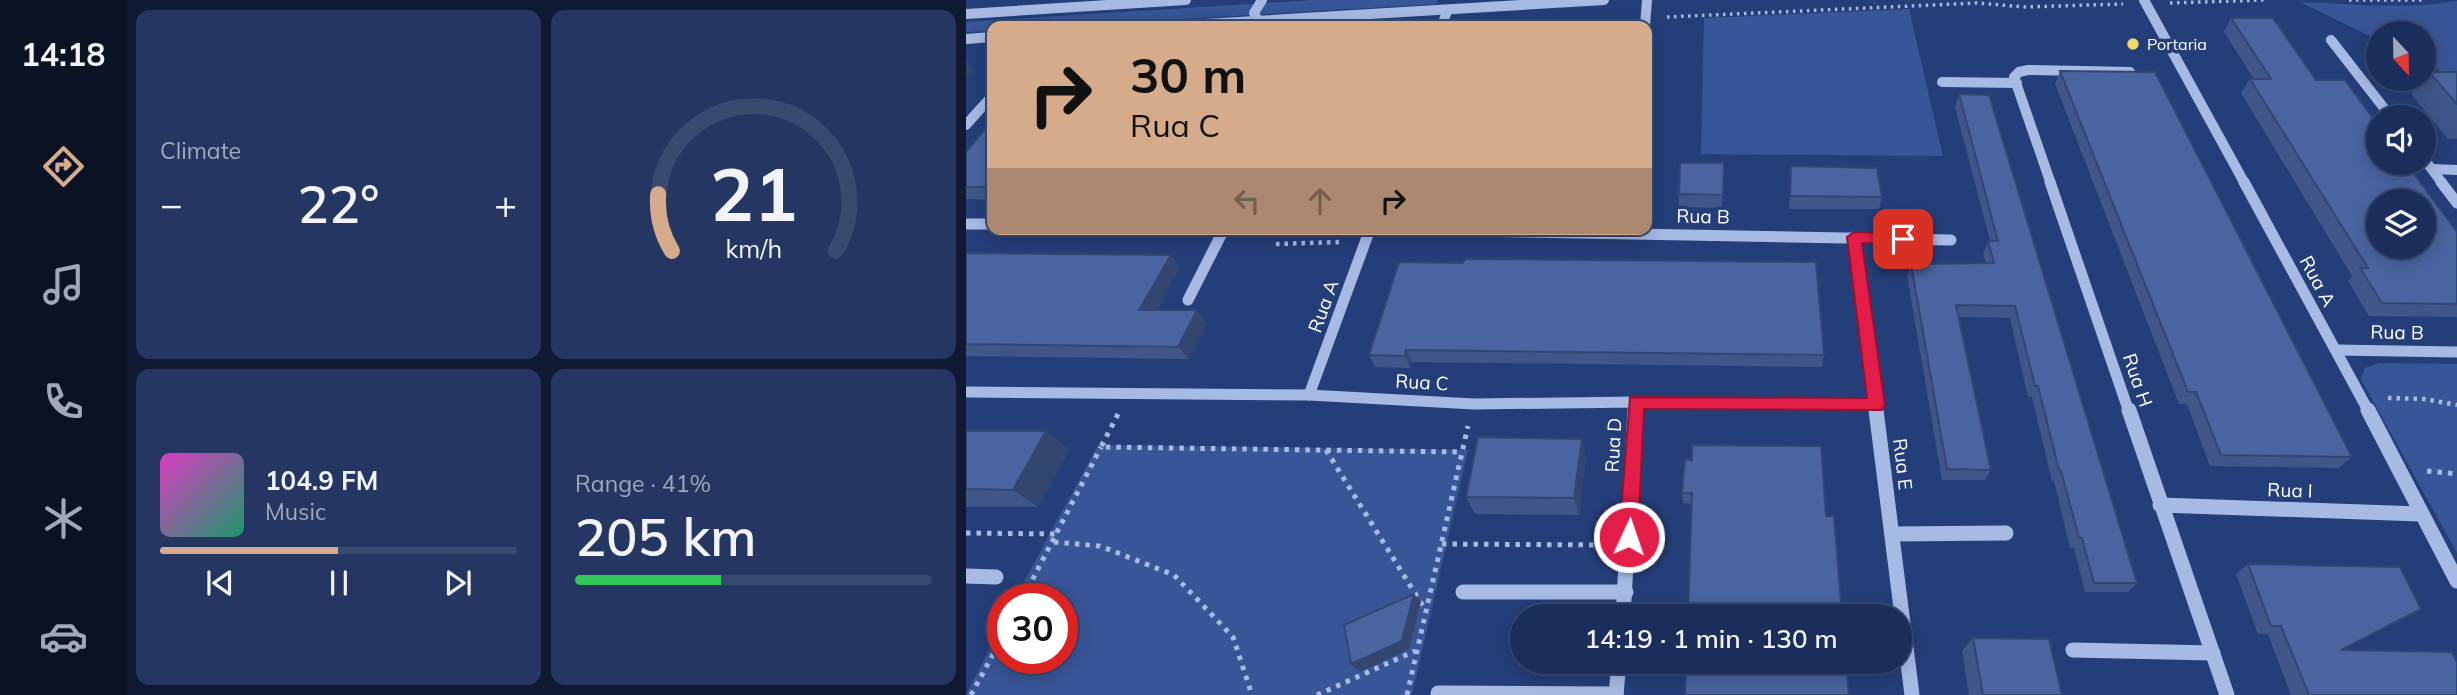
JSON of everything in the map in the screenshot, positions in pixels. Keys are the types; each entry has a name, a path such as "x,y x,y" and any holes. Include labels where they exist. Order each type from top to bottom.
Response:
{"street":[{"path":"966,15 1186,0"},
{"path":"1262,0 1254,13 1258,21 1604,0"},
{"path":"1646,21 1647,0"},
{"name":"Rua A","path":"2145,2 2336,350 2457,581"},
{"path":"1444,21 1447,11"},
{"path":"966,39 987,37"},
{"path":"2330,40 2381,105"},
{"path":"1942,82 2016,80 2019,72 2028,69 2130,72"},
{"name":"Rua H","path":"2016,80 2227,695"},
{"path":"966,125 987,103"},
{"path":"2436,169 2457,170"},
{"path":"2436,174 2457,203"},
{"path":"966,224 987,224"},
{"name":"Rua B","path":"1652,232 1951,240"},
{"path":"1188,300 1221,235"},
{"name":"Rua A","path":"1309,396 1368,235"},
{"name":"Rua E","path":"1854,237 1912,695"},
{"name":"Rua B","path":"2336,350 2457,352"},
{"name":"Rua C","path":"966,393 1309,396 1474,404 1636,402 1877,405"},
{"name":"Rua D","path":"1624,604 1636,402"},
{"name":"Rua I","path":"2160,505 2420,514"},
{"path":"1893,534 2006,533"},
{"path":"966,576 996,577"},
{"path":"1463,592 1626,592"},
{"path":"2073,650 2213,653"},
{"path":"1438,693 1616,694 1618,674"}],"path":[{"path":"1652,22 1977,3 2025,6 2264,0"},
{"path":"2348,0 2423,0"},
{"path":"1265,235 1275,244 1368,235"},
{"path":"1031,583 1128,396"},
{"path":"2360,397 2424,399 2457,405"},
{"path":"1407,695 1474,404"},
{"path":"1101,447 1462,452"},
{"path":"1325,449 1426,611"},
{"path":"966,533 1057,534"},
{"path":"1054,542 1100,546 1174,575 1233,637 1252,695"},
{"path":"1442,544 1612,545"},
{"path":"1317,695 1416,651"},
{"path":"971,695 987,666"}],"shaded area":[{"path":"1313,0 1438,0 1437,4 1146,21 987,21 987,31 966,32 966,22"},
{"path":"2457,1 2457,79 2436,69 2436,21 2366,21 2366,34 2300,2 2398,6"},
{"path":"1909,9 1943,156 1701,154 1704,18"},
{"path":"2379,363 2457,364 2457,553 2361,379 2365,368"},
{"path":"1098,445 1468,450 1412,695 966,695 987,654 987,674 1078,674 1078,583 1023,583"}],"building":[{"path":"2231,18 2273,18 2316,80 2345,80 2366,109 2366,175 2415,175 2425,189 2366,189 2366,259 2436,259 2436,204 2457,232 2457,304 2382,303 2360,268 2368,268 2250,79 2271,79"},
{"path":"2060,71 2155,72 2352,457 2221,455 2196,392 2188,392"},
{"path":"2436,72 2457,72 2457,104 2436,80"},
{"path":"1959,94 1989,95 2137,583 2094,583 2059,470 2038,386 2035,386 2015,306 1956,305 1991,470 1947,469 1911,264 1994,263 1988,241 1998,241"},
{"path":"987,127 987,187 966,187 966,152"},
{"path":"1680,163 1724,163 1723,195 1679,194"},
{"path":"1791,166 1877,168 1882,197 1790,196"},
{"path":"966,253 1171,255 1139,310 1197,310 1178,347 966,344"},
{"path":"1465,259 1816,262 1824,355 1406,350 1405,356 1369,355 1399,262 1463,263"},
{"path":"966,431 1046,431 1013,490 966,489"},
{"path":"1478,437 1582,439 1574,498 1466,497"},
{"path":"1692,445 1821,446 1826,516 1834,516 1841,604 1688,604 1692,493 1682,493 1685,459 1692,460"},
{"path":"2248,564 2400,567 2421,609 2341,650 2452,652 2457,662 2457,695 2309,695 2281,626 2271,626"},
{"path":"1414,594 1402,641 1351,664 1344,625"},
{"path":"1973,638 2049,639 2062,695 1983,695"},
{"path":"1686,674 1847,674 1849,695 1685,695"}],"place":[{"name":"Portaria","path":"2133,44"}],"route":[{"path":"1629,537 1636,402 1877,405 1854,237 1903,239"}]}
